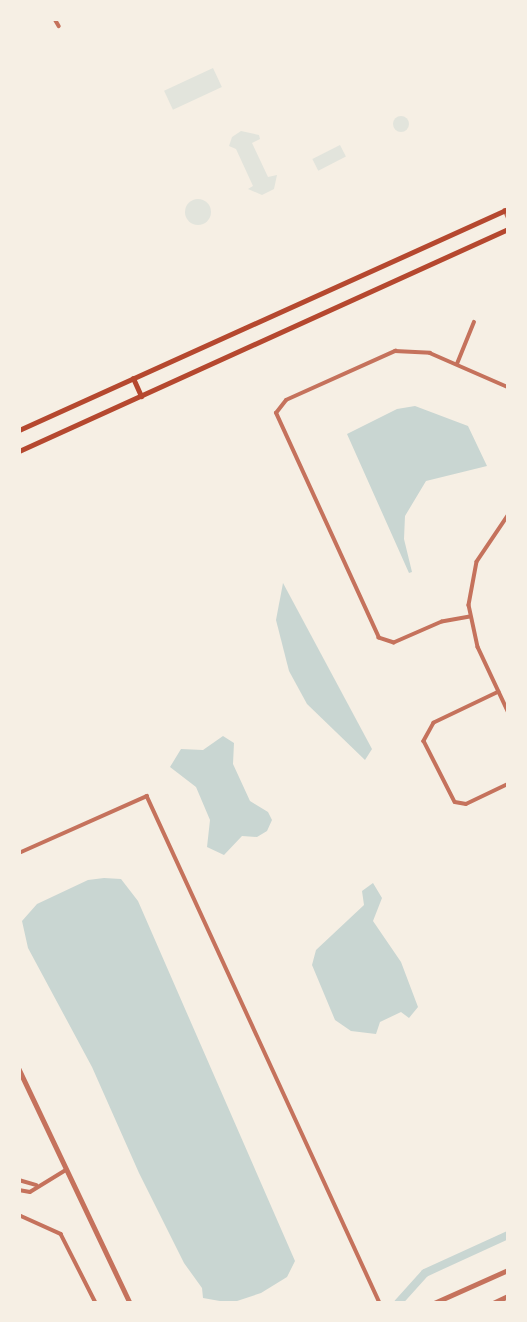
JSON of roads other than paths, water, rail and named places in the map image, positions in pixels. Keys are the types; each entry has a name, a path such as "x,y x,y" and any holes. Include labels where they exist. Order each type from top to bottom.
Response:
{"main road":[{"path":"19,430 507,212"},
{"path":"19,451 508,229"},
{"path":"132,378 141,396"}],"street":[{"path":"55,19 58,26"},
{"path":"457,364 474,322"},
{"path":"470,617 442,622 394,643 379,638 276,420 278,408 286,400 395,351 424,351 508,387"},
{"path":"508,516 477,562 470,617 478,647 508,711"},
{"path":"499,692 433,723 424,741 455,802 466,804 508,784"},
{"path":"19,853 147,796 379,1292 380,1303"},
{"path":"19,1069 130,1303"},
{"path":"19,1190 30,1192 36,1185 68,1169"},
{"path":"19,1180 36,1185"},
{"path":"19,1215 61,1234 96,1303"},
{"path":"434,1303 508,1270"},
{"path":"494,1303 508,1296"}],"waterway":[{"path":"398,1303 425,1273 508,1235"}]}
